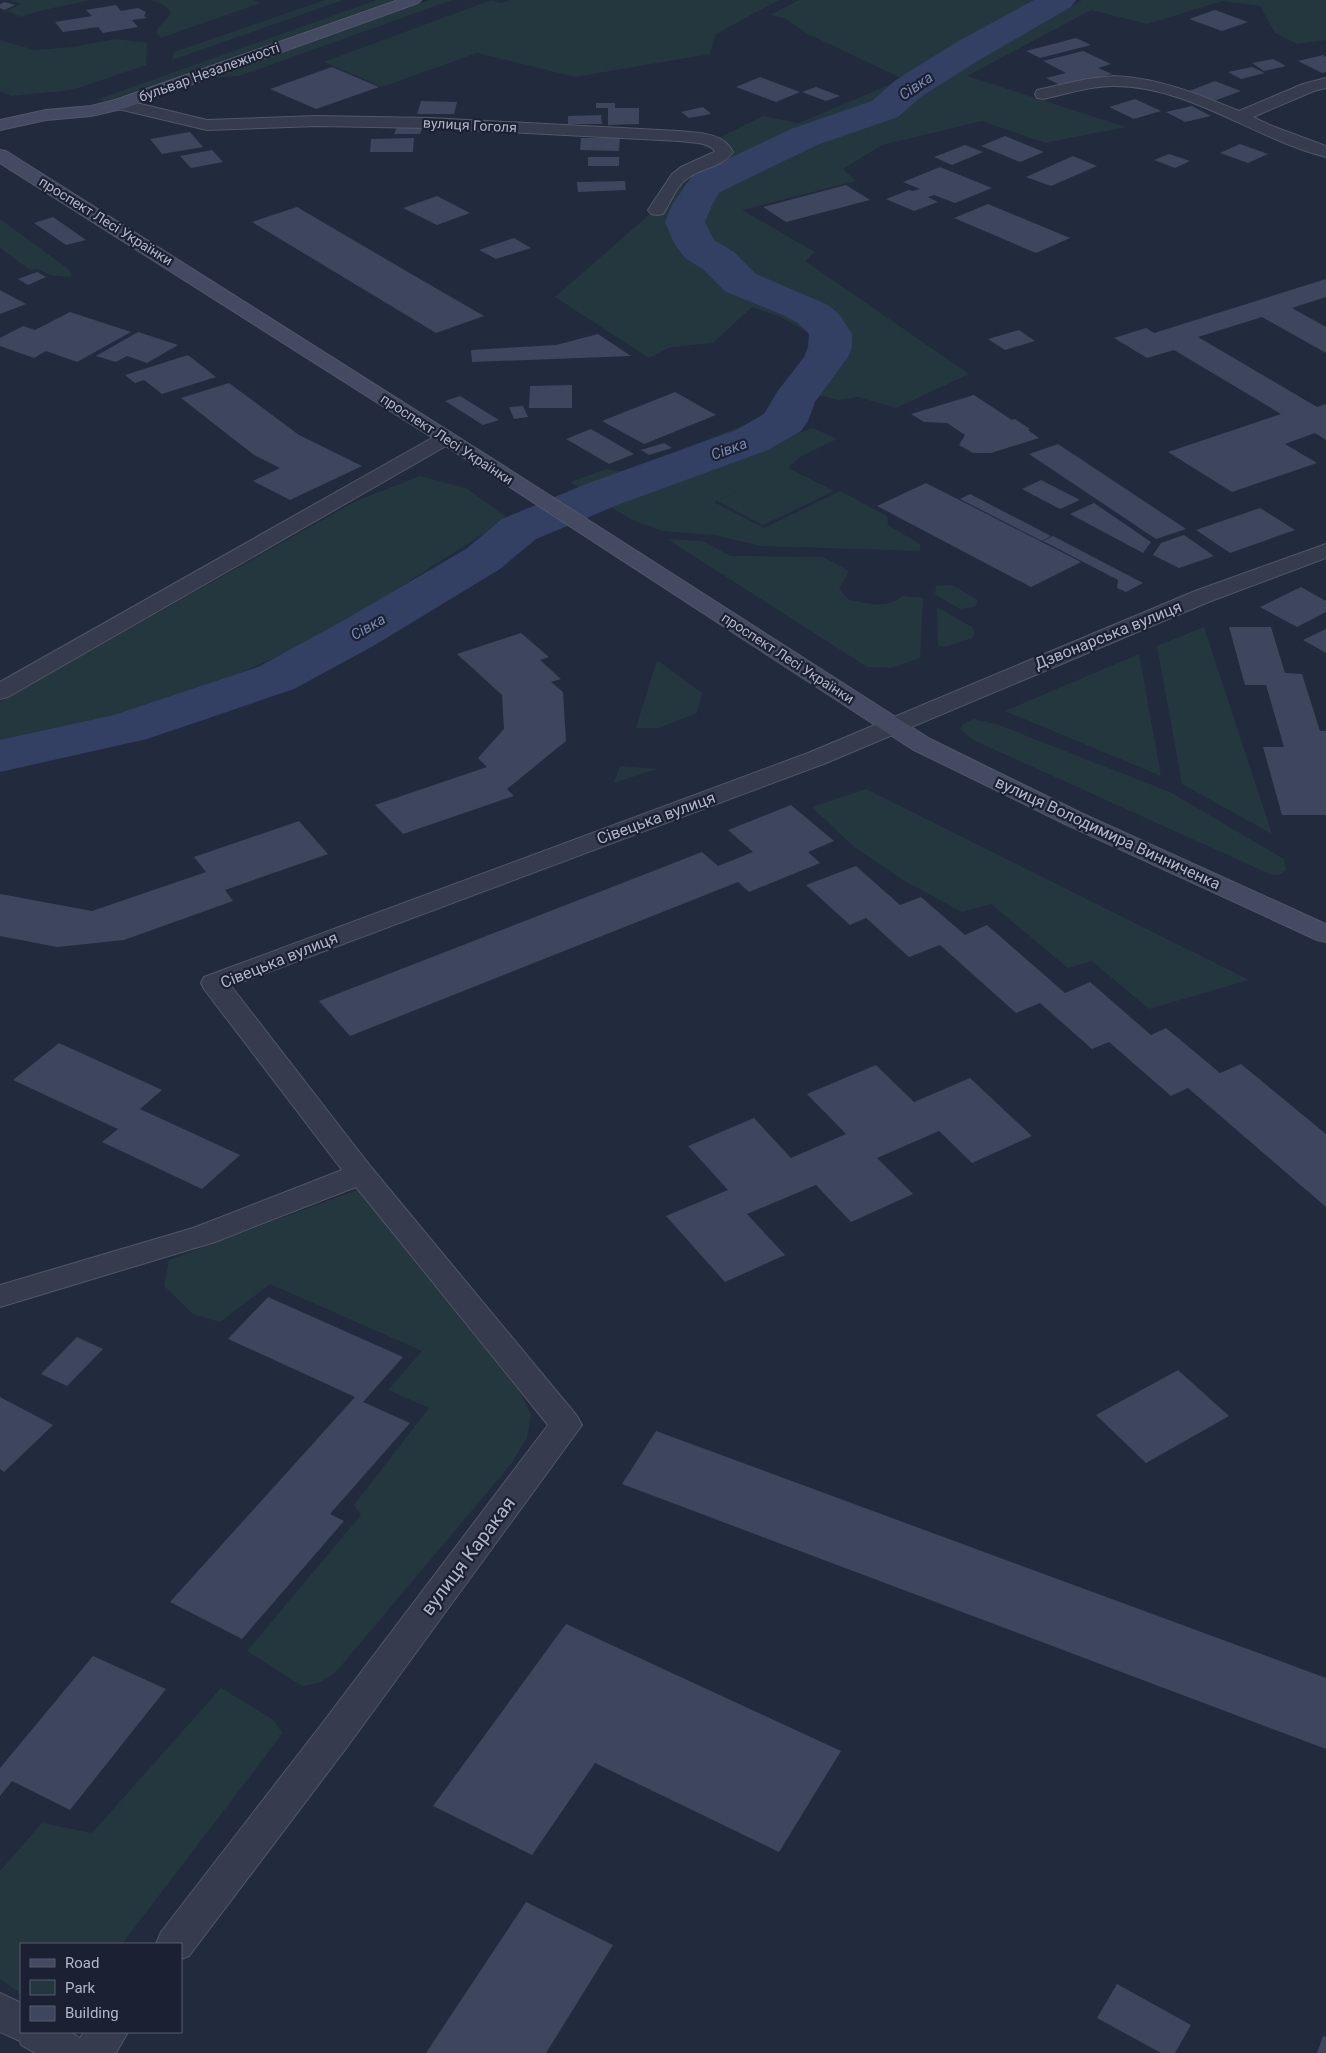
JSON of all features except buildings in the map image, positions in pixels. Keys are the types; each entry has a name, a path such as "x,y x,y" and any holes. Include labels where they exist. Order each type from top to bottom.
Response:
{"main road":[{"name":"бульвар Незалежності","path":"5,117 90,111 120,104 413,0"},
{"name":"бульвар Незалежності","path":"5,117 81,97"},
{"name":"проспект Лесі Українки","path":"0,155 523,487 893,726"},
{"name":"вулиця Володимира Винниченка","path":"893,726 921,744 1072,818 1326,934"}],"street":[{"path":"1043,94 1086,84 1112,81 1129,81 1152,85 1239,116 1266,130 1326,152"},
{"path":"1239,116 1309,87 1326,83"},
{"name":"вулиця Гоголя","path":"120,104 207,125 316,121 456,124 580,132 670,135 715,142 721,146 724,152 716,160 689,171 678,178 658,210"},
{"path":"0,692 446,438"},
{"name":"Дзвонарська вулиця","path":"893,726 1203,596 1326,551"},
{"name":"Сівецька вулиця","path":"361,1174 214,983 817,758 893,726"},
{"path":"0,1296 204,1235 361,1174"},
{"name":"вулиця Каракая","path":"176,1943 334,1736 566,1425 361,1174"},
{"path":"0,2011 20,2023"},
{"path":"37,2033 70,2053"},
{"path":"92,2053 107,2033"}],"green space":[{"path":"10,0 91,0 43,10 21,17 6,11 22,4"},
{"path":"150,0 252,0 260,3 161,38 156,33 157,30 171,11 160,3"},
{"path":"325,0 343,0 172,60 174,52"},
{"path":"377,0 394,0 113,99 96,100"},
{"path":"430,0 452,0 239,76 210,78"},
{"path":"491,0 501,3 510,0 779,0 716,34 710,54 575,77 477,53 382,87 324,62"},
{"path":"799,0 1045,0 905,78 945,77 972,58 1050,19 1082,0 1326,0 1326,40 1297,44 1275,33 1260,6 1222,1 1147,24 1091,10 967,76 1126,127 1045,143 982,121 882,145 843,169 856,181 742,210 815,252 805,261 969,374 896,408 858,397 837,400 791,388 814,353 808,332 780,317 752,307 713,343 671,347 649,358 555,297 721,152 701,147 763,116 799,123 903,79 808,34 784,18 770,15"},
{"path":"116,39 147,43 146,65 72,90 11,96 0,91 0,40 35,50 72,47"},
{"path":"0,219 67,268 72,274 70,277 50,275 37,269 30,270 0,248"},
{"path":"775,413 793,435 813,428 837,439 800,457 788,468 834,491 763,525 717,501 750,485 714,502 764,528 840,491 887,516 888,525 920,544 920,551 761,546 715,535 663,531 634,521 570,482 606,469 625,472"},
{"path":"420,476 466,488 508,518 328,633 230,678 119,717 0,748 0,702 356,501"},
{"path":"667,539 702,541 731,556 823,557 849,571 839,589 849,600 870,604 883,604 890,603 902,596 923,598 920,658 892,668 867,667"},
{"path":"952,585 978,600 975,607 960,609 935,594 936,586"},
{"path":"937,607 972,627 975,633 972,638 948,646 938,646"},
{"path":"1204,627 1272,834 1182,784 1157,646"},
{"path":"1139,654 1161,776 1005,711"},
{"path":"657,660 702,693 697,713 659,728 636,728"},
{"path":"973,719 996,724 1170,792 1284,859 1286,870 1281,874 1272,875 973,740 960,729 962,725"},
{"path":"620,766 657,769 614,783"},
{"path":"866,789 1249,980 1149,1009 1092,961 1068,968 991,904 962,912 903,880 853,846 812,807"},
{"path":"357,1190 519,1391 531,1415 527,1438 511,1464 335,1673 318,1683 302,1686 247,1651 361,1515 354,1505 429,1408 388,1390 422,1351 270,1284 220,1322 193,1314 164,1286 169,1260"},
{"path":"221,1688 274,1720 282,1733 123,1943 20,1943 20,1993 0,1979 0,1871 42,1823 92,1833"}],"waterway":[{"name":"Сівка","path":"0,756 128,728 276,678 357,634 483,559 519,529 603,494 752,440 785,421 793,402 826,357 830,347 830,334 824,323 813,314 741,283 719,261 699,249 685,222 692,205 706,184 804,137 885,109 909,88 968,51 1059,0"}]}
